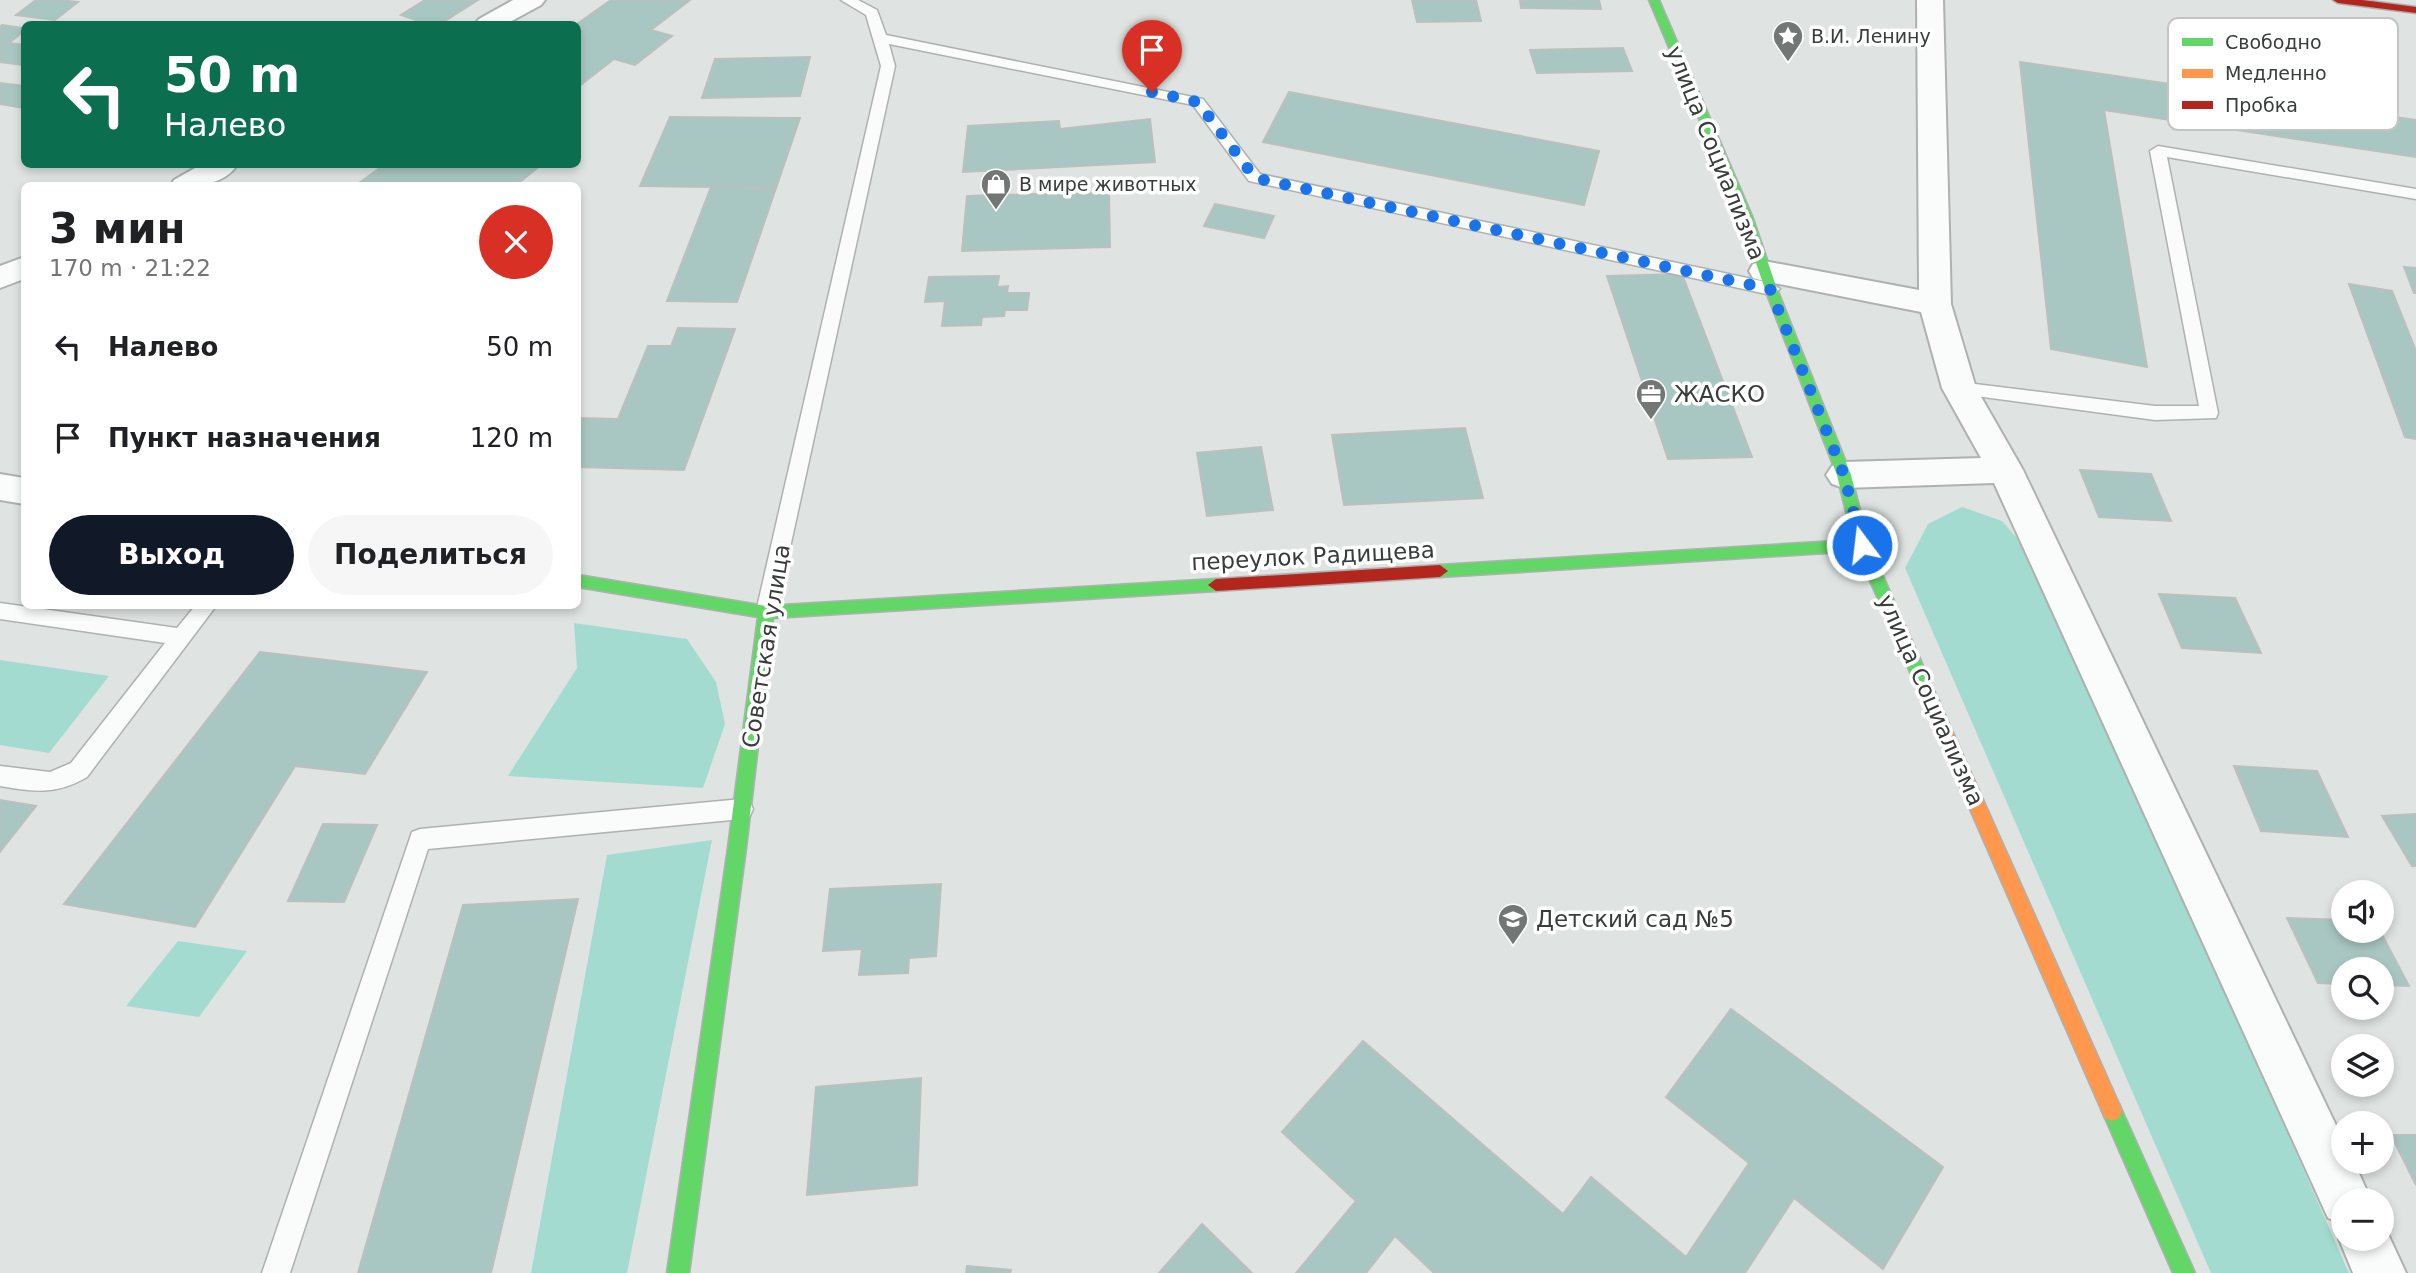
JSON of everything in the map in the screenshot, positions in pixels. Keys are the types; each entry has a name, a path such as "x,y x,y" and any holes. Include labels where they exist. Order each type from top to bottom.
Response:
{"street":[{"path":"494,21 532,0"},
{"name":"улица Социализма","path":"1654,0 1746,216 1767,280 1844,475 1862,545 2184,1273"},
{"path":"1930,0 1935,304 1959,387 2005,470 2340,1188"},
{"path":"2338,0 2416,10"},
{"path":"191,182 217,168"},
{"path":"0,278 21,268"},
{"path":"1767,280 1935,304"},
{"path":"1844,475 2005,470"},
{"path":"0,487 21,490"},
{"name":"переулок Радищева","path":"581,581 766,612 1862,545"},
{"name":"Советская улица","path":"678,1273 766,612"},
{"path":"2370,1251 2380,1273"}],"lane":[{"name":"Советская улица","path":"766,612 888,66 872,13 848,0"},
{"path":"880,38 1198,102 1255,178 1767,280"},
{"path":"1959,387 2155,413 2209,413 2158,151 2416,194"},
{"path":"0,776 46,783 63,781 79,770 204,609"},
{"path":"0,611 181,637"},
{"path":"276,1273 420,839 741,809"}],"green space":[{"path":"1962,507 2002,521 2033,556 2331,1232 2331,1251 2339,1251 2349,1273 2211,1273 1905,568 1928,524"},
{"path":"574,623 687,639 716,682 725,724 703,788 508,776 577,668"},
{"path":"0,660 109,676 49,753 0,745"},
{"path":"712,840 627,1273 531,1273 607,855"},
{"path":"178,941 247,951 199,1017 126,1006"}],"building":[{"path":"36,0 78,2 55,20 16,15"},
{"path":"425,0 478,0 445,21 419,21 401,15"},
{"path":"611,0 690,0 651,30 672,36 635,65 614,59 581,85 581,21"},
{"path":"1412,0 1476,0 1481,21 1417,22"},
{"path":"1520,0 1599,0 1601,9 1521,8"},
{"path":"0,27 21,28 21,33 9,43 21,45 21,65 0,62"},
{"path":"1623,48 1632,71 1537,73 1530,50"},
{"path":"810,57 800,96 702,98 715,59"},
{"path":"2020,62 2168,84 2168,120 2104,110 2147,367 2051,349"},
{"path":"0,83 21,86 21,108 0,104"},
{"path":"1289,92 1599,151 1584,205 1263,142"},
{"path":"670,117 800,118 776,188 640,186"},
{"path":"2398,117 2416,120 2416,157 2237,130 2398,130"},
{"path":"1150,119 1155,162 963,172 968,126 1059,121 1060,129"},
{"path":"380,168 537,168 520,182 360,182"},
{"path":"711,187 776,188 737,302 667,301"},
{"path":"1109,192 1110,247 962,251 967,196"},
{"path":"1215,204 1274,216 1264,238 1204,226"},
{"path":"2404,267 2416,268 2416,293 2414,293"},
{"path":"1682,274 1752,457 1668,459 1607,276"},
{"path":"999,276 997,287 1008,286 1007,293 1029,293 1027,310 1005,310 1004,316 982,317 981,325 942,326 945,301 925,302 929,277"},
{"path":"2349,284 2392,291 2416,351 2416,439 2405,437"},
{"path":"678,328 735,329 684,470 581,467 581,418 618,419 648,346 671,346"},
{"path":"1465,428 1483,498 1344,505 1332,435"},
{"path":"1261,447 1273,510 1207,516 1197,453"},
{"path":"2080,470 2151,474 2171,521 2099,517"},
{"path":"2159,594 2235,598 2261,653 2182,648"},
{"path":"260,652 427,672 365,774 295,766 195,927 64,904"},
{"path":"2234,766 2317,771 2348,837 2261,831"},
{"path":"0,800 36,806 0,852"},
{"path":"2416,814 2416,866 2412,866 2382,816"},
{"path":"323,824 377,825 344,902 288,901"},
{"path":"941,884 936,956 909,958 908,973 859,975 862,949 823,951 830,889"},
{"path":"578,899 491,1273 358,1273 463,905"},
{"path":"2287,918 2331,920 2331,943 2386,943 2394,957 2331,957 2331,984 2318,983"},
{"path":"2394,958 2409,986 2394,985"},
{"path":"1731,1009 1943,1167 1883,1269 1794,1198 1745,1273 1434,1273 1395,1236 1366,1273 1296,1273 1356,1201 1282,1132 1363,1041 1563,1214 1591,1177 1686,1257 1749,1163 1666,1097"},
{"path":"921,1078 917,1185 807,1195 816,1087"},
{"path":"2394,1135 2416,1135 2416,1185 2394,1141"},
{"path":"1202,1224 1252,1273 1159,1273"},
{"path":"967,1266 1011,1270 1010,1273 966,1273"}],"traffic: fast":[{"path":"1654,0 1746,216 1771,289 1844,475 1862,545 1933,706"},
{"path":"1440,571 1862,545"},
{"path":"581,581 766,612 1216,585"},
{"path":"678,1273 737,848 766,612"},
{"path":"2112,1111 2184,1273"}],"traffic: slow":[{"path":"1933,706 2112,1111"}],"traffic: jam":[{"path":"2338,0 2416,10"},
{"path":"1216,585 1440,571"}],"place":[{"name":"В.И. Ленину","path":"1788,63"},
{"name":"В мире животных","path":"996,211"},
{"name":"ЖАСКО","path":"1651,421"},
{"name":"Детский сад №5","path":"1513,946"}],"route":[{"path":"1152,92 1198,102 1255,178 1770,289 1844,475 1862,545"}]}
